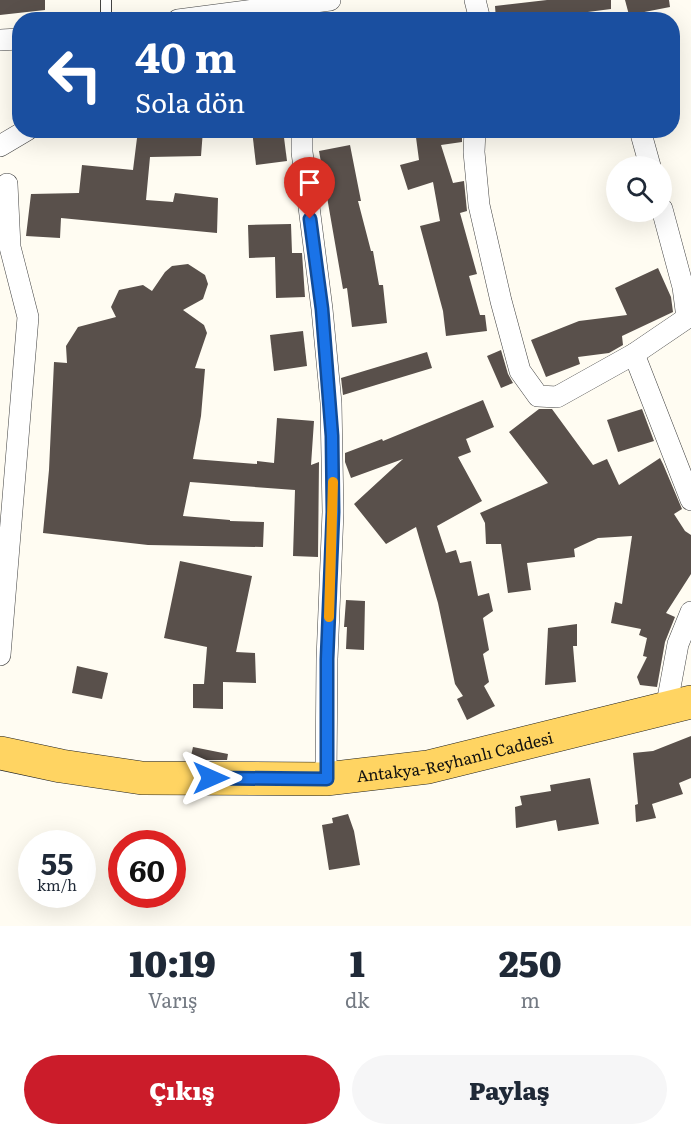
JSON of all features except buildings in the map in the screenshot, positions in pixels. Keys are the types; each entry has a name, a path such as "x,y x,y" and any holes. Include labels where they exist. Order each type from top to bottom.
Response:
{"main road":[{"name":"Antakya-Reyhanlı Caddesi","path":"0,753 61,766 142,778 327,779 428,767 678,706"}],"street":[{"path":"257,12 296,8 330,0"},
{"path":"0,146 14,138"},
{"path":"302,138 331,403 333,512 327,659 327,779"},
{"path":"475,138 478,205 520,371 538,396 557,397 634,354 687,318 683,287 666,222"},
{"path":"641,138 647,156"},
{"path":"0,655 28,317 10,247 7,184"},
{"path":"634,354 691,500"},
{"path":"678,706 678,644 691,612"}],"slow traffic":[{"path":"329,617 333,482"}],"route":[{"path":"211,778 327,779 327,659 333,512 331,403 310,219"}]}
